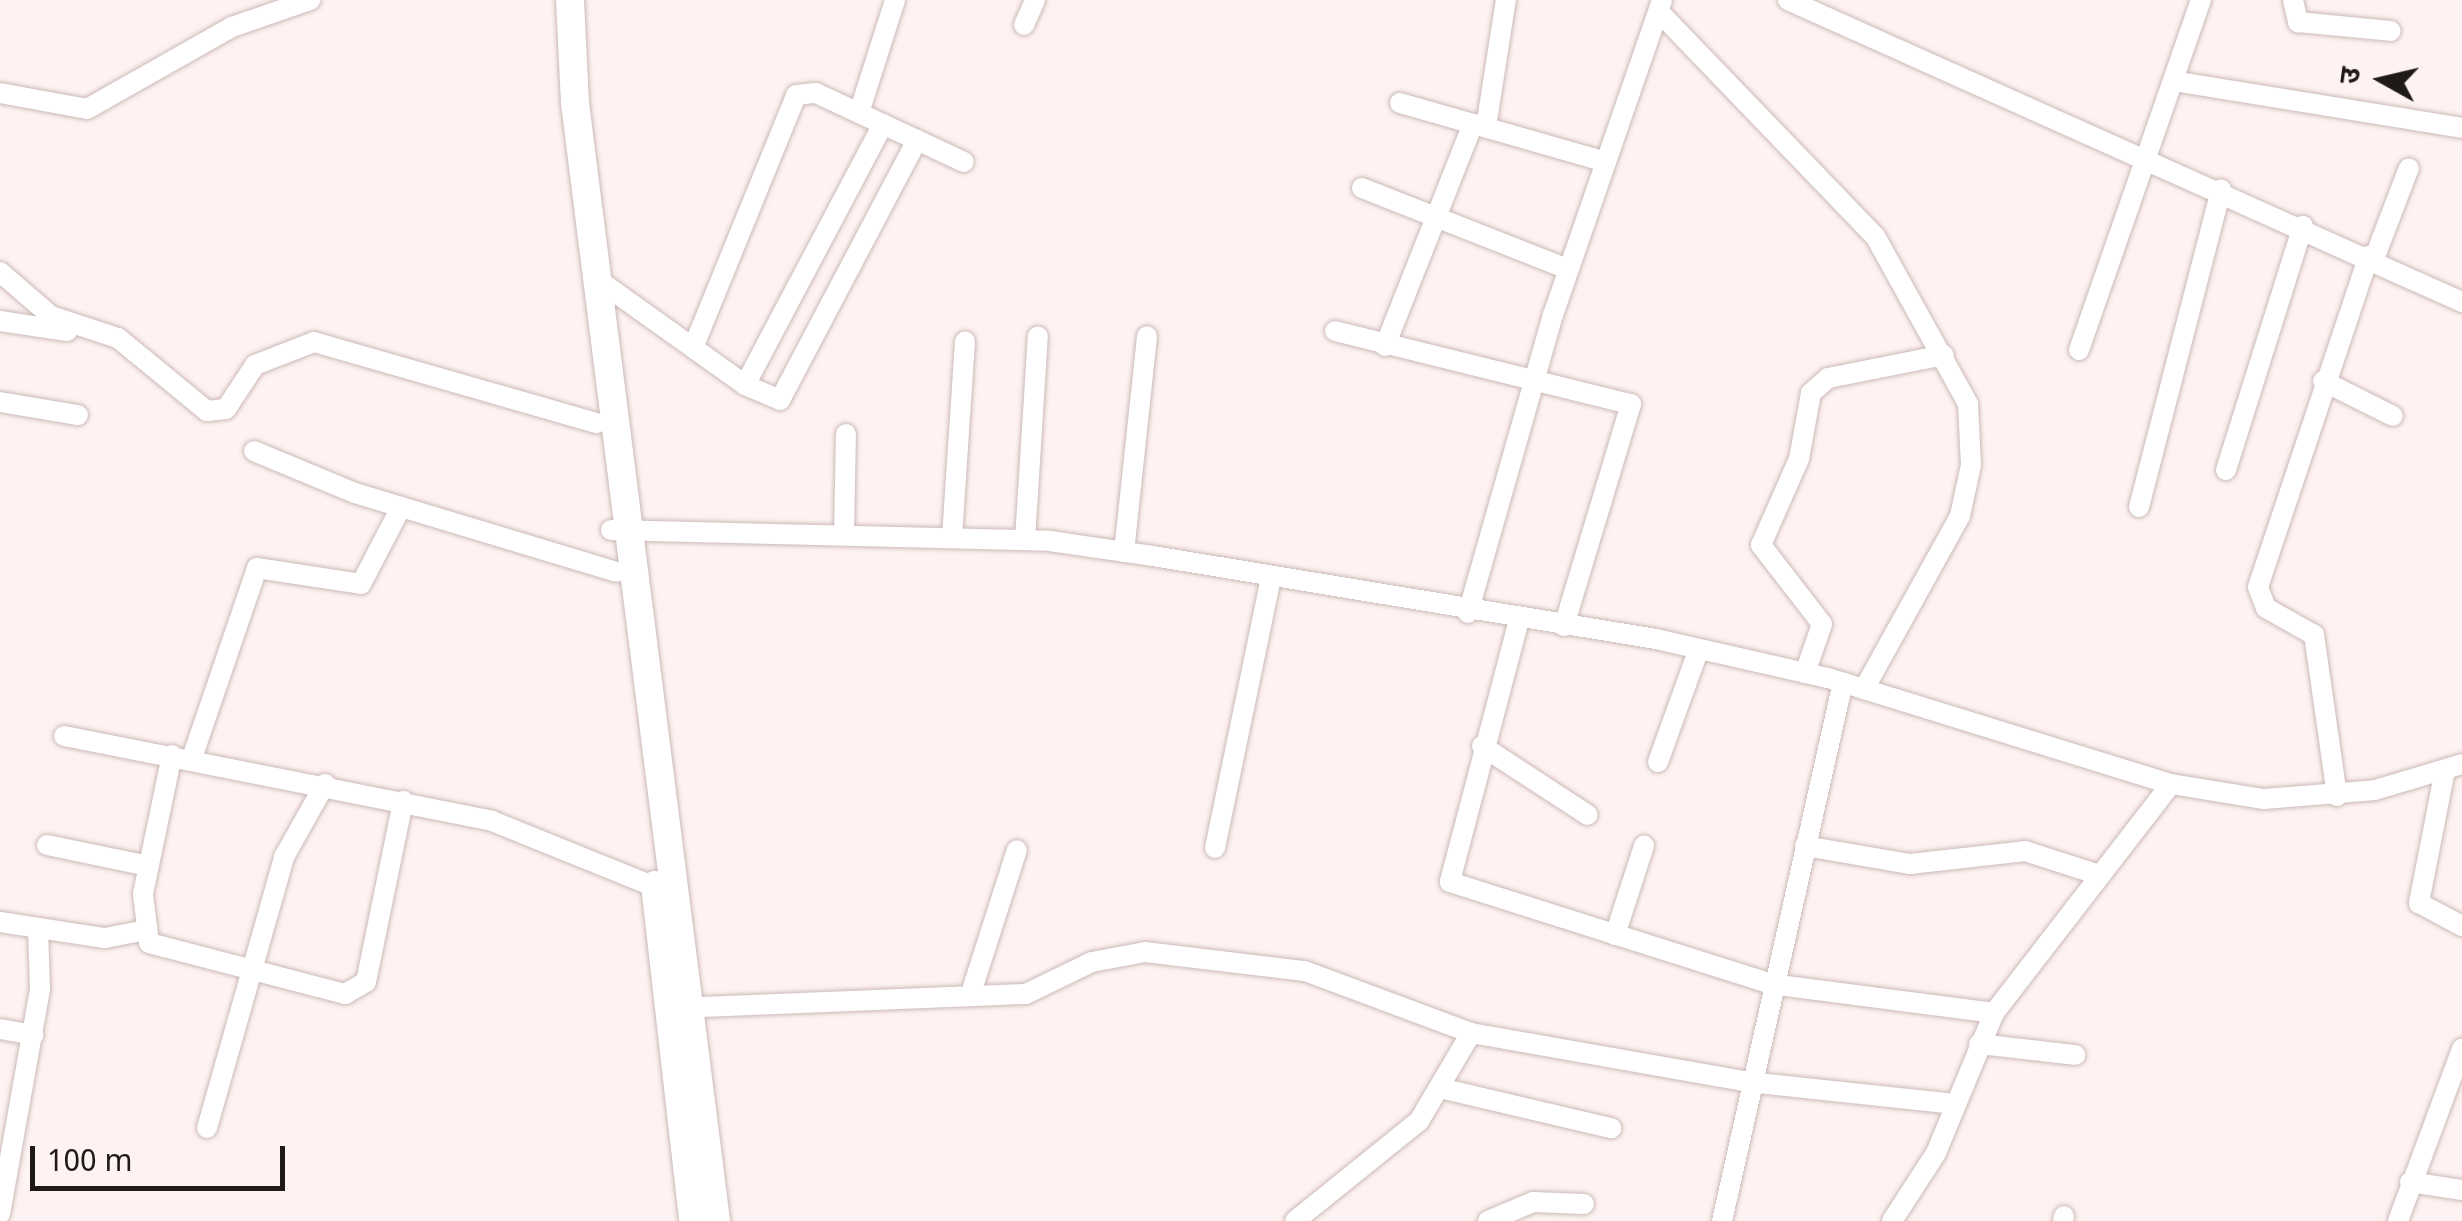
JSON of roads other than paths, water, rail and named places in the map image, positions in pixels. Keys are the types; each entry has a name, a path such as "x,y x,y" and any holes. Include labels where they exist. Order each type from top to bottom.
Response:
{"main road":[{"path":"554,0 557,108 597,423 620,530 616,572 655,887 716,1221"},
{"path":"570,0 620,530 679,1007 693,1221"}],"street":[{"path":"0,93 87,109 232,27 310,0"},
{"path":"859,113 895,0"},
{"path":"1024,25 1034,0"},
{"path":"1385,346 1401,288 1480,126 1506,0"},
{"path":"1788,0 2147,155 2462,302"},
{"path":"2078,350 2201,0"},
{"path":"2293,0 2298,22 2391,30"},
{"path":"1468,613 1568,270 1661,7 1875,236 1944,355 1974,431 1965,494 1949,544 1864,689"},
{"path":"2173,81 2462,128"},
{"path":"693,348 793,99 808,90 964,162"},
{"path":"1400,104 1606,162"},
{"path":"745,386 882,124"},
{"path":"598,280 745,386 772,401 782,396 917,140"},
{"path":"2337,796 2314,635 2258,596 2323,381 2409,168"},
{"path":"1362,188 1568,270"},
{"path":"2139,507 2222,189"},
{"path":"2226,470 2304,226"},
{"path":"0,272 52,316 118,338 193,404 216,413 255,365 314,342 597,423"},
{"path":"0,321 118,338"},
{"path":"1335,331 1533,381 1624,399 1634,412 1564,626"},
{"path":"1025,540 1038,336"},
{"path":"1124,552 1147,336"},
{"path":"952,538 965,341"},
{"path":"1805,673 1822,624 1761,545 1799,459 1810,393 1828,378 1944,355"},
{"path":"2323,381 2393,416"},
{"path":"0,402 78,415"},
{"path":"844,534 846,434"},
{"path":"254,451 401,507 616,572"},
{"path":"401,507 361,584 256,568 182,756 148,866 142,931 158,948 346,994 363,988 403,801"},
{"path":"620,530 1025,540 1124,552 1699,649 1842,682 2172,784 2264,799 2337,796 2453,767 2418,903 2462,926"},
{"path":"1215,848 1272,577"},
{"path":"1518,620 1447,878 1771,984 1994,1013"},
{"path":"1658,762 1699,649"},
{"path":"1722,1221 1749,1082 1842,682"},
{"path":"64,736 325,784 530,832 655,887"},
{"path":"1482,746 1588,816"},
{"path":"206,1128 284,856 325,784"},
{"path":"1892,1221 1955,1104 1994,1013 2096,874 2172,784"},
{"path":"47,845 148,866"},
{"path":"1615,935 1644,846"},
{"path":"1805,846 1910,864 2024,851 2096,874"},
{"path":"970,993 1017,850"},
{"path":"0,922 105,938 142,931"},
{"path":"0,1214 9,1133 33,1036 38,928"},
{"path":"679,1007 1037,992 1092,962 1145,952 1305,971 1471,1034 1749,1082 1955,1104"},
{"path":"0,1029 33,1036"},
{"path":"1295,1221 1419,1121 1471,1034"},
{"path":"1979,1044 2075,1055"},
{"path":"2398,1221 2462,1049"},
{"path":"1440,1088 1611,1128"},
{"path":"2410,1182 2462,1190"},
{"path":"1488,1221 1533,1202 1584,1204"}]}
